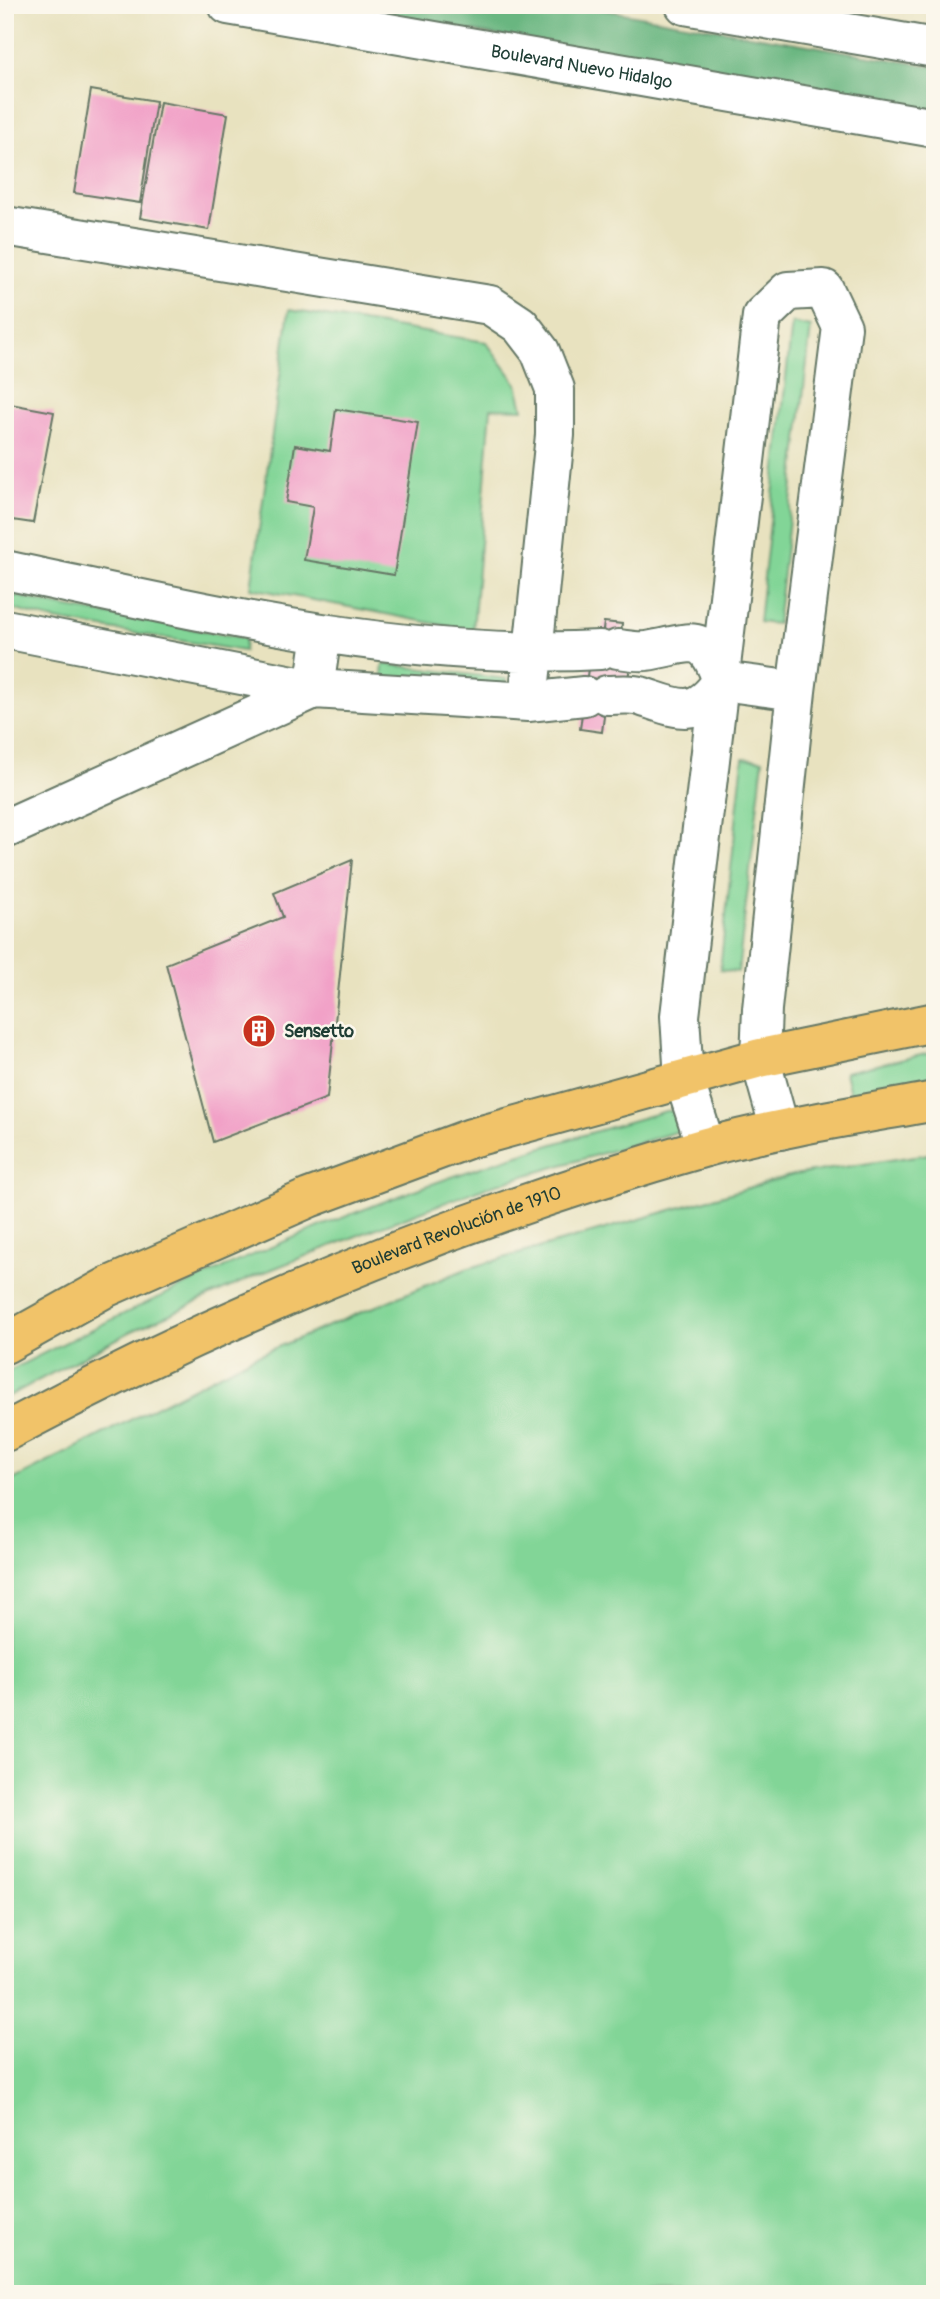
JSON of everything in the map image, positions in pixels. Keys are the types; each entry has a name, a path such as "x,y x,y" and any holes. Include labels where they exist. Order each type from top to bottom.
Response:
{"main road":[{"path":"5,1344 107,1287 309,1198 471,1138 760,1058 935,1022"},
{"name":"Boulevard Revolución de 1910","path":"5,1433 83,1391 316,1282 428,1239 706,1147 935,1101"}],"street":[{"name":"Boulevard Nuevo Hidalgo","path":"228,5 935,128"},
{"path":"685,5 935,48"},
{"path":"5,226 491,305 520,325 540,351 555,389 555,435 528,702"},
{"path":"706,1147 684,1079 680,1016 722,681 762,316 788,291 824,289 842,327 796,691 762,1009 760,1058 780,1130"},
{"path":"5,570 322,634 532,654 645,651 677,642 701,645 714,657 722,681"},
{"path":"5,629 314,689 528,702 596,695 638,695 667,708 695,707 711,697 722,681"},
{"path":"314,689 322,634"},
{"path":"722,681 796,691"},
{"path":"5,829 314,689"}],"green space":[{"path":"322,5 576,5 935,67 935,112"},
{"path":"289,310 486,342 517,384 523,409 491,408 473,631 251,588"},
{"path":"792,323 811,327 777,624 759,622"},
{"path":"5,593 58,606 245,638 244,651 54,620 5,607"},
{"path":"383,664 507,679 504,692 382,677"},
{"path":"743,758 763,760 738,972 720,970"},
{"path":"935,1052 935,1076 850,1094 845,1072"},
{"path":"682,1110 686,1129 486,1187 255,1276 130,1332 5,1398 5,1373 120,1315 237,1261 356,1212 501,1160 666,1111"},
{"path":"935,1153 935,2294 5,2294 5,1484 251,1358 466,1269 793,1175"}],"building":[{"path":"91,90 156,101 140,203 74,193"},
{"path":"160,102 228,114 209,230 140,218"},
{"path":"5,403 54,412 33,523 5,519"},
{"path":"336,409 418,422 394,575 304,560 313,507 286,502 295,445 330,451"},
{"path":"604,622 622,624 617,663 630,665 627,687 608,685 602,732 580,729 589,661 599,662"},
{"name":"Sensetto","path":"352,860 327,1098 213,1142 166,964 283,917 274,893"}],"place":[{"name":"Sensetto","path":"259,1031"}]}
